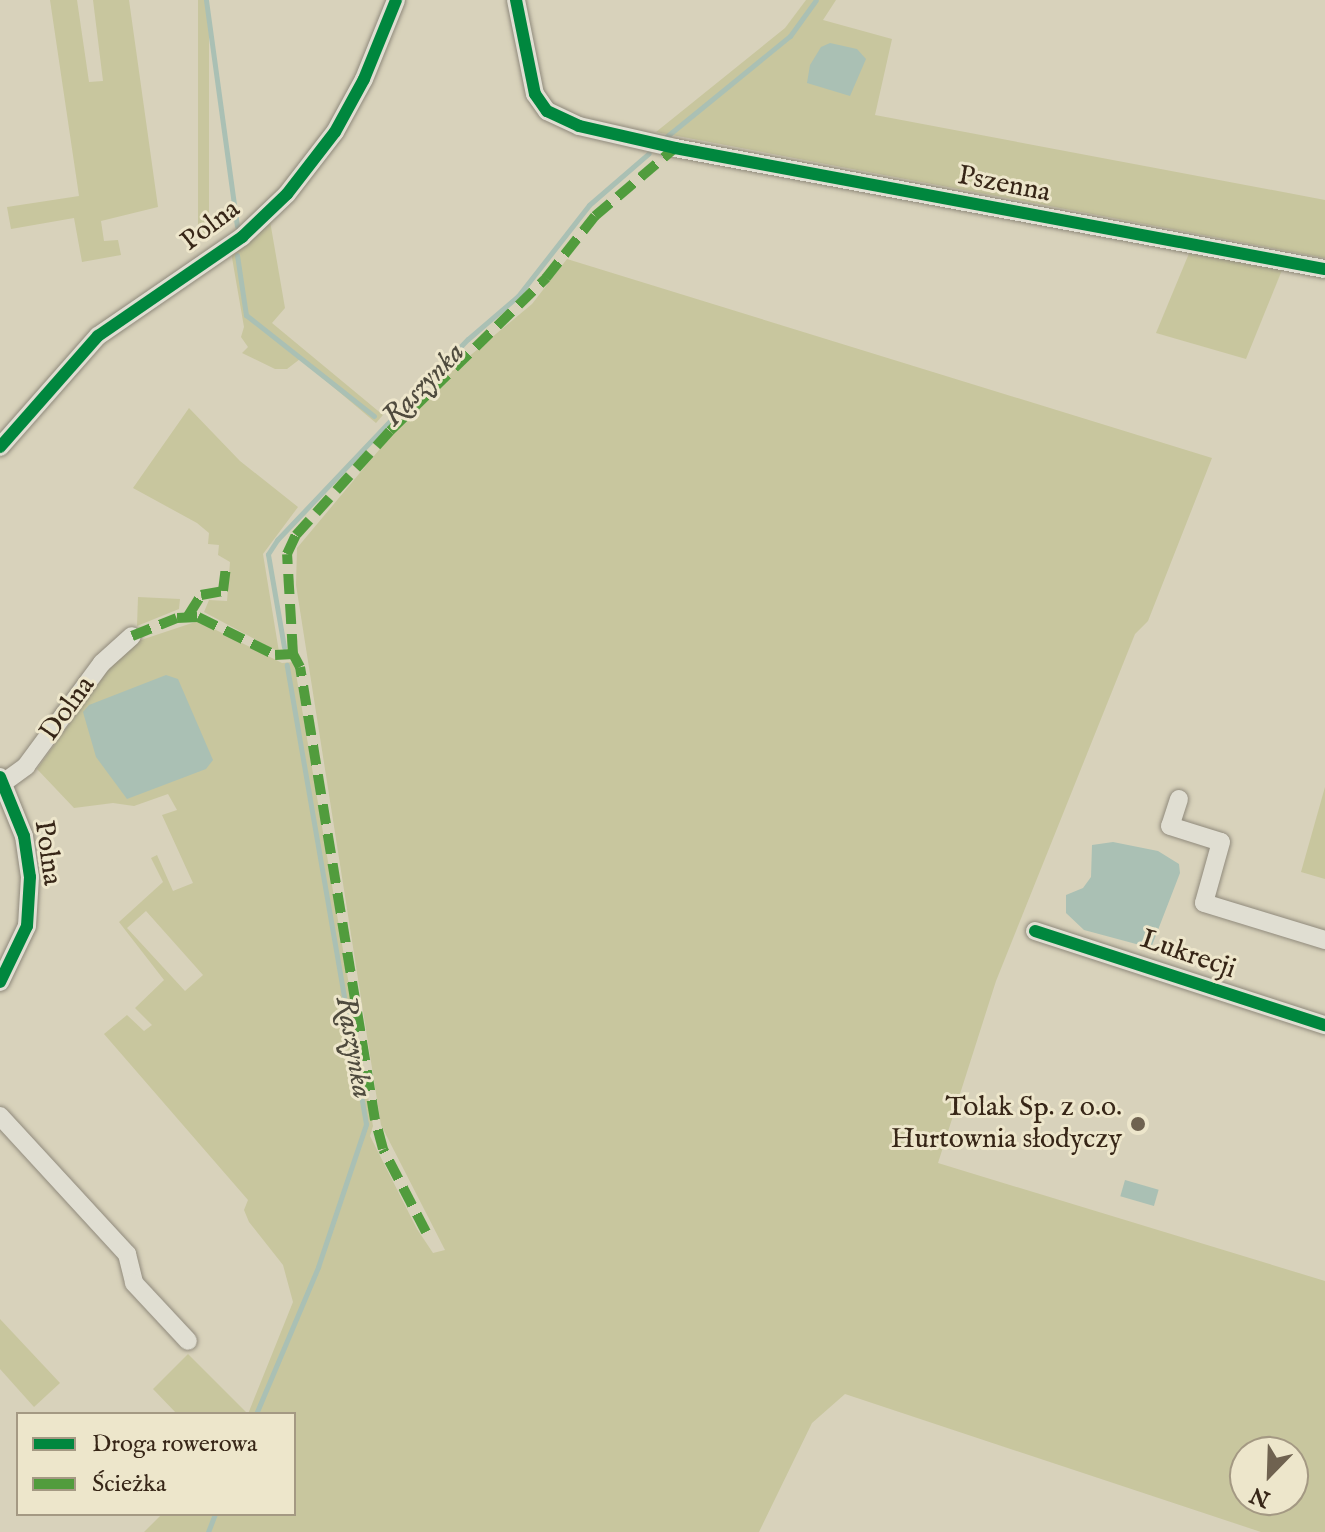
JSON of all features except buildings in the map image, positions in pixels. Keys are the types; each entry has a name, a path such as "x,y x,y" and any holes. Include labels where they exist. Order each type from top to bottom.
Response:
{"street":[{"name":"Polna","path":"0,447 98,336 242,237 287,194 335,132 364,79 396,0"},
{"name":"Pszenna","path":"516,0 535,94 547,111 579,126 675,148 1325,269"},
{"name":"Dolna","path":"2,780 26,766 102,663 132,636"},
{"name":"Polna","path":"0,982 23,942 30,886 24,836 2,780"},
{"path":"1179,799 1170,826 1221,842 1204,903 1325,940"},
{"name":"Lukrecji","path":"1035,931 1325,1025"},
{"path":"0,1116 127,1254 134,1283 188,1341"}],"shaded area":[{"path":"50,0 77,0 89,82 103,81 93,0 129,0 158,207 101,221 104,241 118,240 121,255 82,262 74,218 11,229 7,207 79,196"},
{"path":"198,0 209,0 209,236 198,236"},
{"path":"806,0 836,0 823,20 892,39 875,115 1325,200 1325,258 656,132 785,28"},
{"path":"830,43 857,49 866,59 850,96 807,83 810,65 821,47"},
{"path":"270,221 285,308 272,323 383,415 376,423 300,359 287,369 275,369 242,353 248,347 241,337 244,327 231,252"},
{"path":"1190,251 1282,270 1246,359 1156,333"},
{"path":"567,259 1212,458 1148,621 1135,634 996,981 938,1163 1325,1281 1325,1532 1261,1532 845,1394 812,1423 759,1532 144,1532 160,1516 296,1516 296,1412 249,1412 293,1302 283,1265 249,1222 244,1210 248,1200 104,1034 127,1015 144,1031 152,1025 135,1008 164,980 119,922 163,882 151,858 157,855 173,891 193,883 162,815 177,810 168,794 134,806 113,803 74,808 37,769 126,645 198,621 282,663 294,662 373,1126 370,1136 417,1229 433,1253 445,1250 381,1125 296,585 297,548 379,450 454,369 532,304","holes":["146,911 203,975 185,991 127,928"]},
{"path":"189,408 240,461 298,507 263,554 279,652 204,612 209,600 227,601 230,562 218,555 219,545 208,544 209,533 197,523 133,488"},
{"path":"138,597 180,599 179,609 137,626"},
{"path":"166,675 178,679 213,760 206,769 127,799 96,757 83,712 89,705"},
{"path":"1325,787 1325,879 1301,872"},
{"path":"1113,842 1158,851 1179,864 1180,873 1151,948 1084,930 1066,913 1066,895 1083,888 1091,877 1092,845"},
{"path":"1125,1180 1159,1190 1154,1206 1120,1196"},
{"path":"0,1319 60,1383 34,1407 0,1369"},
{"path":"188,1354 246,1412 175,1412 153,1389"}],"waterway":[{"path":"206,0 237,226"},
{"name":"Raszynka","path":"666,137 790,36 816,0"},
{"name":"Raszynka","path":"284,647 268,554 277,540 468,339 518,296 589,205 649,153"},
{"path":"237,255 246,315 374,416"},
{"name":"Raszynka","path":"257,1412 318,1267 366,1124 287,665"},
{"name":"Raszynka","path":"208,1532 214,1516"}],"marked path":[{"path":"426,1232 383,1149 375,1120 300,667 293,654 287,554 296,535 390,431 546,278 595,216 675,148"},
{"path":"188,616 201,595 223,591 226,567"},
{"path":"132,636 177,618 198,617 275,655 293,654"}],"cycle path":[{"path":"0,447 98,336 242,237 287,194 335,132 364,79 396,0"},
{"path":"516,0 535,94 547,111 579,126 675,148 1325,269"},
{"path":"0,777 24,836 30,877 27,926 0,982"},
{"path":"1035,931 1325,1025"}],"place":[{"name":"Tolak Sp. z o.o. Hurtownia słodyczy","path":"1138,1124"}]}
